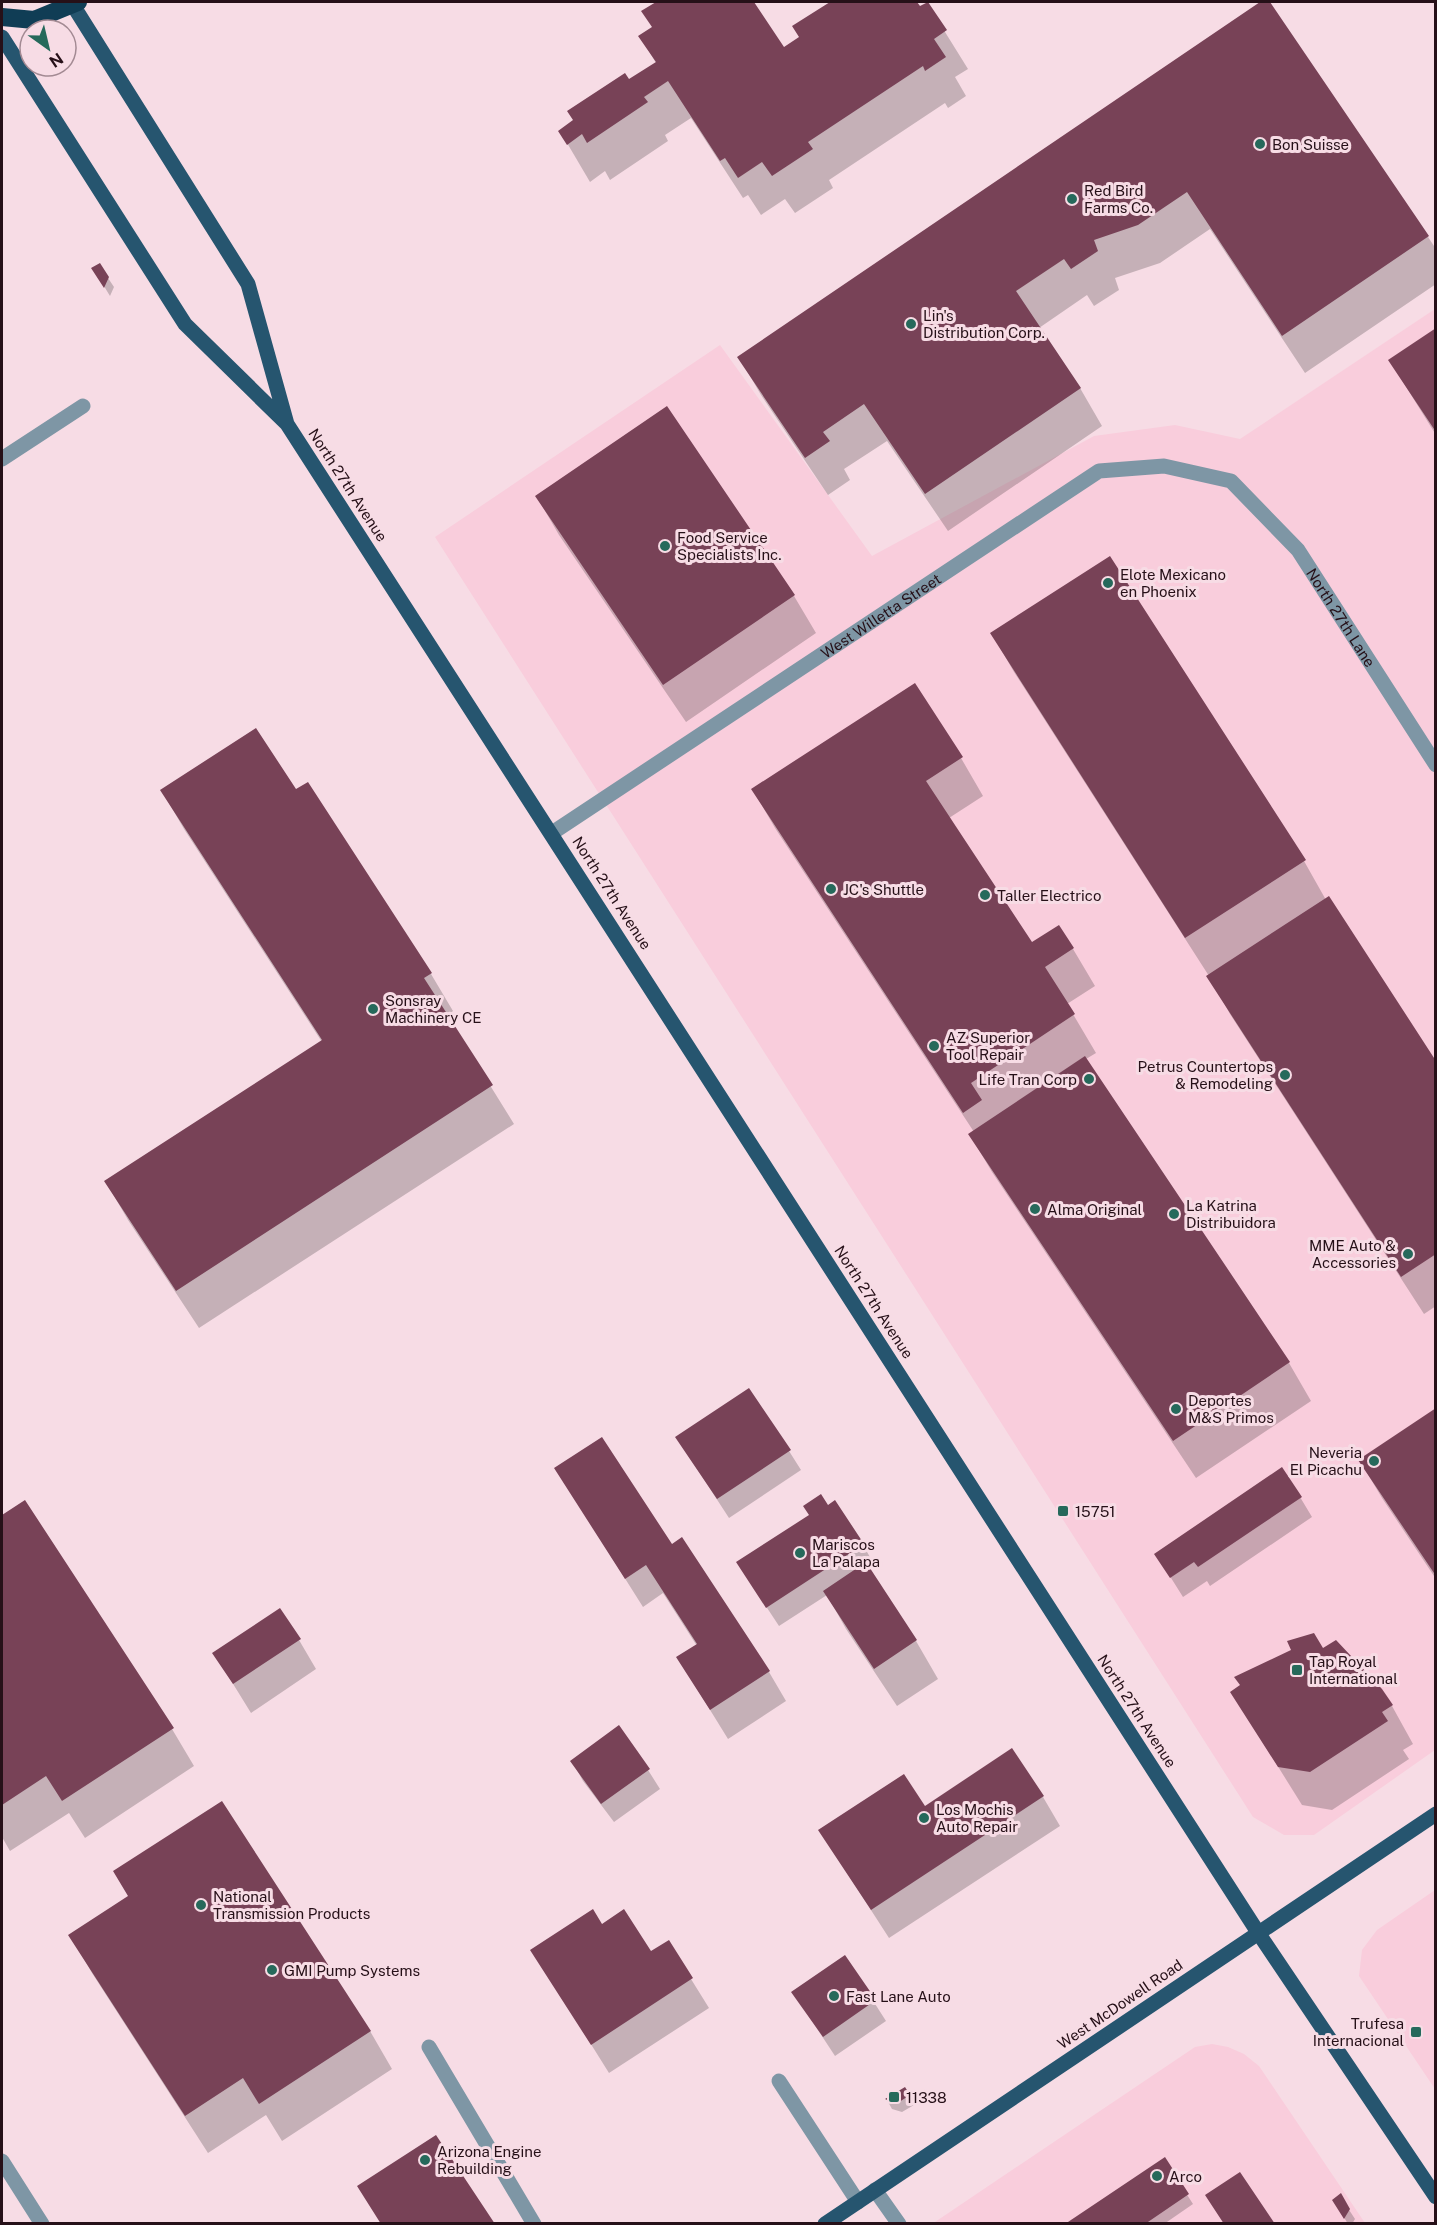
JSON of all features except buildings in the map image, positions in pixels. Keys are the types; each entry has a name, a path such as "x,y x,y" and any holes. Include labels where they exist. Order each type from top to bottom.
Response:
{"highway":[{"path":"2,17 34,20 74,3"}],"main road":[{"name":"North 27th Avenue","path":"74,3 248,284 287,424"},
{"name":"North 27th Avenue","path":"2,37 185,324 287,424 1259,1934 1436,2197"},
{"name":"West McDowell Road","path":"825,2223 1436,1814"}],"street":[{"path":"2,459 83,406"},
{"name":"West Willetta Street","path":"552,833 1099,471 1164,466 1231,481"},
{"name":"North 27th Lane","path":"1231,481 1298,550 1436,765"},
{"path":"429,2047 534,2223"},
{"path":"780,2081 858,2202"},
{"path":"2,2161 42,2223"},
{"path":"875,2190 899,2223"}],"shaded area":[{"path":"1435,309 1435,1750 1314,1835 1284,1835 1253,1817 435,537 720,345 872,556 1094,436 1175,425 1240,439"},
{"name":"Trufesa Internacional","path":"1435,1890 1435,2089 1359,1976 1362,1950 1377,1930"},
{"path":"1212,2044 1228,2047 1244,2054 1259,2066 1365,2223 932,2224 1195,2047"}],"place":[{"name":"Bon Suisse","path":"1260,144"},
{"name":"Red Bird Farms Co.","path":"1072,199"},
{"name":"Lin's Distribution Corp.","path":"911,324"},
{"name":"Food Service Specialists Inc.","path":"665,546"},
{"name":"Elote Mexicano en Phoenix","path":"1108,583"},
{"name":"JC's Shuttle","path":"831,889"},
{"name":"Taller Electrico","path":"985,895"},
{"name":"Sonsray Machinery CE","path":"373,1009"},
{"name":"AZ Superior Tool Repair","path":"934,1046"},
{"name":"Petrus Countertops & Remodeling","path":"1285,1075"},
{"name":"Life Tran Corp","path":"1089,1079"},
{"name":"Alma Original","path":"1035,1209"},
{"name":"La Katrina Distribuidora","path":"1174,1214"},
{"name":"MME Auto & Accessories","path":"1408,1254"},
{"name":"Deportes M&S Primos","path":"1176,1409"},
{"name":"Neveria El Picachu","path":"1374,1461"},
{"name":"15751","path":"1063,1511"},
{"name":"Mariscos La Palapa","path":"800,1553"},
{"name":"Tap Royal International","path":"1297,1670"},
{"name":"Los Mochis Auto Repair","path":"924,1818"},
{"name":"National Transmission Products","path":"201,1905"},
{"name":"GMI Pump Systems","path":"272,1970"},
{"name":"Fast Lane Auto","path":"834,1996"},
{"name":"Trufesa Internacional","path":"1416,2032"},
{"name":"11338","path":"894,2097"},
{"name":"Arizona Engine Rebuilding","path":"425,2160"},
{"name":"Arco","path":"1157,2176"}]}
